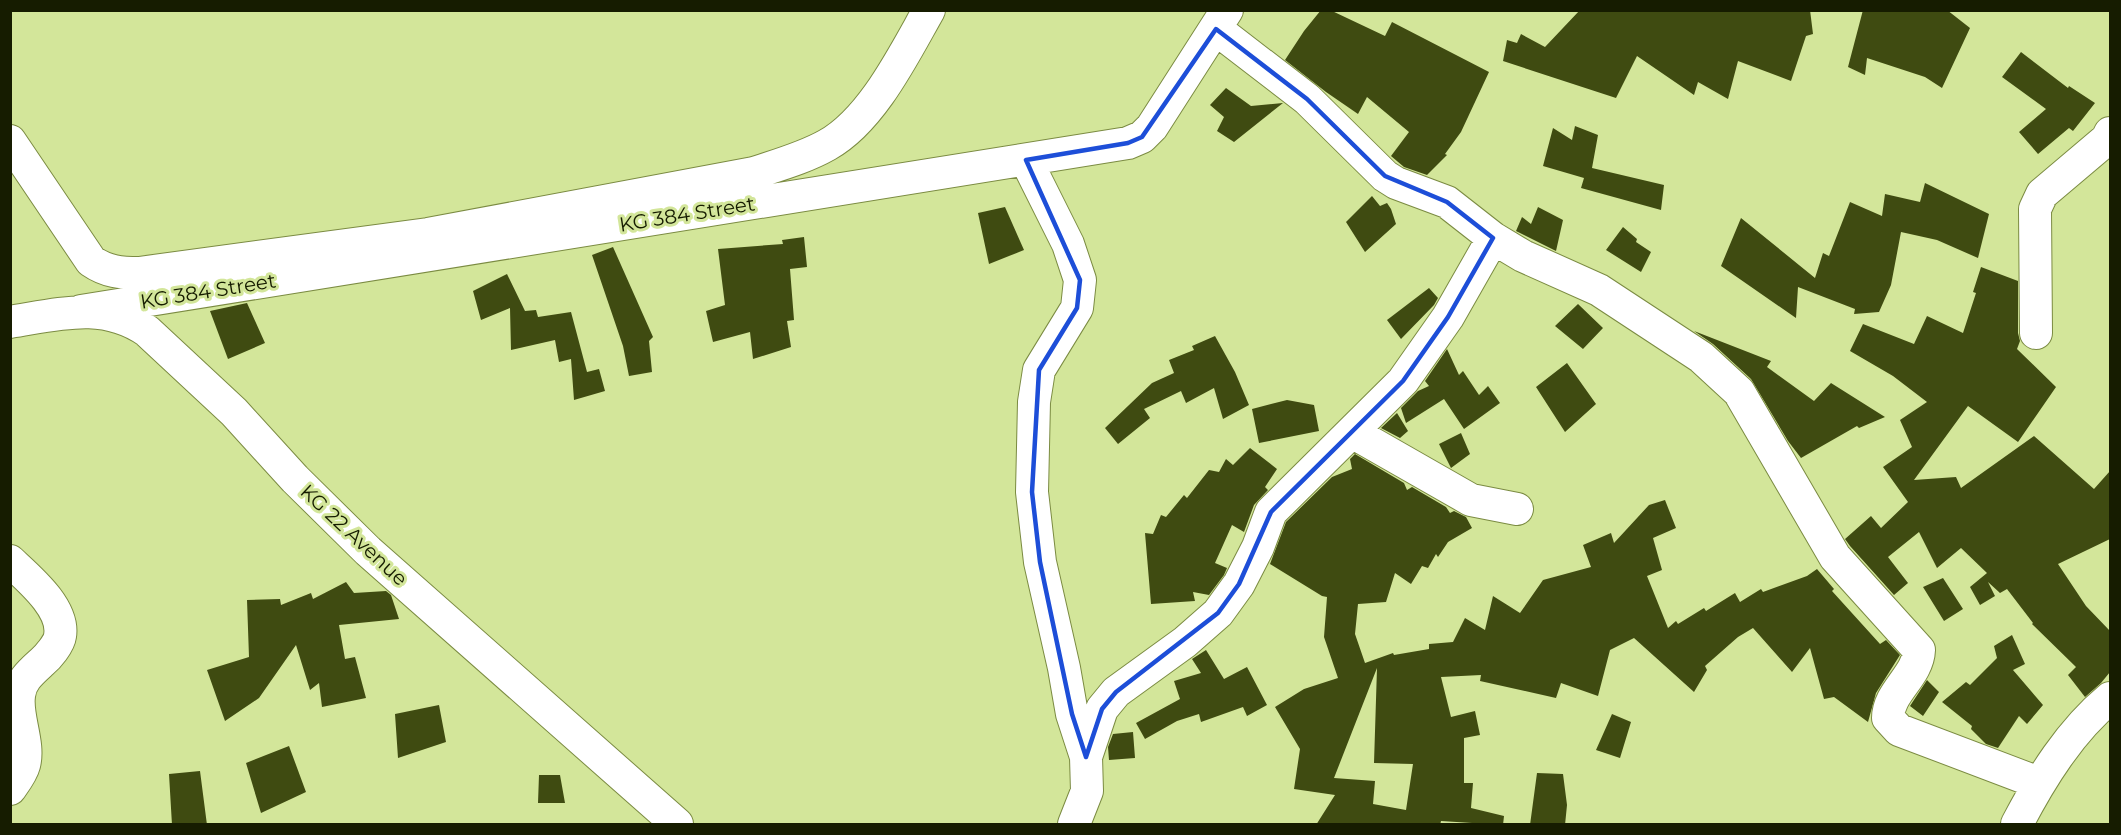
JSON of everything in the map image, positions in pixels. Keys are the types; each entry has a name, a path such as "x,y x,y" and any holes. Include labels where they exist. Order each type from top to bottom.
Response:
{"street":[{"path":"10,141 92,261 99,267 122,273 428,234 754,173 795,159 828,144 856,121 884,88 929,10"},
{"path":"1221,20 1307,99 1385,176 1396,183 1447,202 1493,238 1523,256 1599,291 1658,327 1701,357 1739,392 1836,557 1919,650 1919,661 1888,708 1888,718 1899,730 2038,783"},
{"name":"KG 384 Street","path":"81,311 1128,143 1142,136 1152,127 1221,20"},
{"path":"2036,333 2035,209 2042,194 2107,139 2110,133"},
{"path":"1026,159 1068,244 1080,280 1077,308 1039,370 1034,402 1032,492 1040,562 1072,714 1086,757 1087,791 1074,825"},
{"path":"1086,757 1102,709 1116,692 1185,642 1218,613 1239,584 1258,547 1271,512 1403,381 1448,317 1493,238"},
{"name":"KG 22 Avenue","path":"10,322 81,311 114,315 133,322 169,350 234,412 295,479 368,551 676,825"},
{"path":"1352,432 1472,500 1517,508"},
{"path":"10,561 42,592 58,617 60,637 47,657 24,680 19,693 18,706 24,738 24,764 10,789"},
{"path":"2017,825 2038,783 2093,712 2110,698"}],"highlighted area":[{"path":"1216,29 1307,99 1385,176 1447,202 1493,238 1448,317 1403,381 1271,512 1239,584 1218,613 1116,692 1102,709 1086,757 1072,714 1040,562 1032,492 1039,370 1077,308 1080,280 1026,160 1128,143 1142,137"}],"building":[{"path":"1321,10 1330,10 1385,36 1392,22 1489,72 1461,132 1445,154 1447,155 1427,175 1404,167 1391,156 1409,132 1367,97 1358,114 1285,60"},
{"path":"1580,10 1810,10 1813,34 1806,36 1791,81 1738,61 1728,99 1698,82 1694,95 1637,56 1616,98 1503,61 1507,40 1517,43 1521,34 1545,47"},
{"path":"1863,10 1947,10 1970,28 1942,88 1925,77 1867,58 1865,75 1848,67"},
{"path":"2021,52 2068,88 2069,86 2095,103 2073,131 2069,128 2038,154 2019,132 2046,109 2002,77"},
{"path":"1226,88 1251,106 1283,103 1234,142 1217,131 1224,117 1210,105"},
{"path":"1575,126 1598,135 1592,168 1664,185 1661,210 1581,188 1584,178 1543,166 1553,128 1572,140"},
{"path":"1925,183 1989,214 1978,258 1937,240 1901,232 1891,285 1879,312 1854,314 1855,309 1798,287 1796,318 1721,266 1741,218 1815,278 1823,253 1829,256 1850,202 1882,216 1885,194 1920,202"},
{"path":"1372,196 1380,206 1387,203 1396,224 1365,252 1346,222"},
{"path":"1005,207 1024,250 989,264 978,213"},
{"path":"1538,207 1563,220 1556,251 1516,231 1522,217 1531,224"},
{"path":"1623,227 1637,239 1636,242 1651,252 1641,272 1606,250"},
{"path":"804,237 807,267 790,269 794,320 787,321 791,347 753,359 750,332 713,342 706,311 725,305 718,249 783,244 782,240"},
{"path":"613,247 653,337 649,341 652,372 629,376 623,346 592,255"},
{"path":"1981,267 2018,281 2020,341 2017,349 2056,387 2018,442 1968,406 1914,480 1956,477 1961,488 2034,436 2094,489 2110,471 2110,539 2058,564 2086,606 2110,631 2110,672 2085,697 2068,675 2076,667 2032,624 2007,589 2000,593 1988,582 1995,596 1980,605 1970,587 1987,573 1961,548 1937,568 1919,532 1888,557 1908,583 1894,595 1845,539 1871,516 1881,528 1908,502 1883,467 1912,447 1900,420 1927,402 1893,376 1850,351 1863,324 1914,344 1927,316 1963,333 1976,293 1973,292"},
{"path":"507,274 525,311 536,310 538,317 571,312 587,372 599,369 605,391 574,400 571,359 559,362 555,340 511,350 510,308 481,320 473,291"},
{"path":"1429,288 1438,298 1401,339 1387,320"},
{"path":"247,303 265,343 228,359 210,311"},
{"path":"1578,304 1603,328 1583,349 1555,326"},
{"path":"1694,331 1771,361 1767,367 1814,401 1831,383 1885,417 1859,428 1857,426 1801,458 1788,441 1751,379 1713,344"},
{"path":"1215,336 1235,372 1249,405 1223,419 1214,388 1186,403 1181,391 1144,409 1150,418 1118,444 1105,428 1152,383 1174,373 1169,360 1194,350 1192,346"},
{"path":"1447,349 1459,375 1463,371 1479,395 1488,386 1500,403 1464,429 1444,399 1406,423 1401,408 1418,391 1429,386 1425,381"},
{"path":"1567,363 1596,404 1565,432 1536,387"},
{"path":"1287,400 1314,405 1319,431 1259,443 1252,409"},
{"path":"1397,413 1408,431 1400,438 1381,428"},
{"path":"1461,433 1470,454 1451,468 1439,444"},
{"path":"1250,448 1277,469 1265,487 1268,490 1254,505 1244,532 1232,525 1215,563 1227,568 1224,575 1209,595 1193,592 1195,601 1151,604 1145,533 1153,534 1161,515 1166,517 1184,495 1187,498 1209,470 1219,472 1226,459 1233,465"},
{"path":"1355,454 1404,483 1407,490 1412,487 1446,507 1450,513 1454,511 1466,517 1472,528 1448,542 1438,557 1436,554 1428,568 1422,566 1411,584 1395,573 1386,602 1358,604 1355,634 1365,663 1393,653 1394,655 1429,649 1429,644 1453,642 1465,618 1485,630 1493,596 1520,613 1543,580 1591,567 1583,545 1611,533 1614,543 1649,505 1665,500 1676,528 1653,538 1662,570 1647,576 1668,628 1676,621 1678,624 1704,608 1706,611 1735,593 1740,602 1761,589 1763,592 1807,576 1817,569 1834,589 1832,591 1880,644 1886,640 1900,655 1876,693 1868,722 1834,697 1824,699 1810,648 1792,672 1753,628 1738,637 1705,666 1707,670 1694,692 1634,638 1610,650 1598,696 1561,683 1556,698 1480,681 1481,675 1441,677 1451,717 1475,711 1480,735 1464,738 1464,783 1473,783 1471,808 1504,816 1503,825 1441,821 1440,825 1316,825 1335,795 1294,789 1300,749 1275,707 1304,689 1338,678 1324,637 1327,597 1270,564 1286,522 1332,477 1352,469 1350,459","holes":["1377,668 1374,763 1413,764 1406,810 1373,804 1375,781 1334,778"]},
{"path":"1943,578 1963,609 1944,621 1923,587"},
{"path":"346,582 354,593 386,591 391,595 399,619 339,625 345,659 355,657 366,698 322,707 319,683 310,690 296,645 259,698 225,721 207,670 249,657 247,600 280,599 281,605 311,593 313,599"},
{"path":"2012,635 2025,664 2013,670 2043,705 2027,724 2019,716 1998,748 1986,744 1971,729 1972,726 1942,702 1966,682 1970,685 1997,658 1994,646"},
{"path":"1206,650 1224,679 1247,667 1267,705 1247,716 1243,707 1201,722 1199,714 1177,721 1145,739 1136,723 1180,699 1174,681 1201,673 1192,659"},
{"path":"1927,680 1939,692 1923,716 1910,706"},
{"path":"439,705 446,742 398,758 395,714"},
{"path":"1612,714 1631,722 1620,758 1596,750"},
{"path":"1133,732 1135,758 1109,760 1108,747 1113,734"},
{"path":"289,746 306,792 261,813 246,763"},
{"path":"200,771 207,825 172,825 169,774"},
{"path":"1537,773 1563,774 1567,805 1565,825 1530,825"},
{"path":"539,775 560,775 565,803 538,803"}]}
